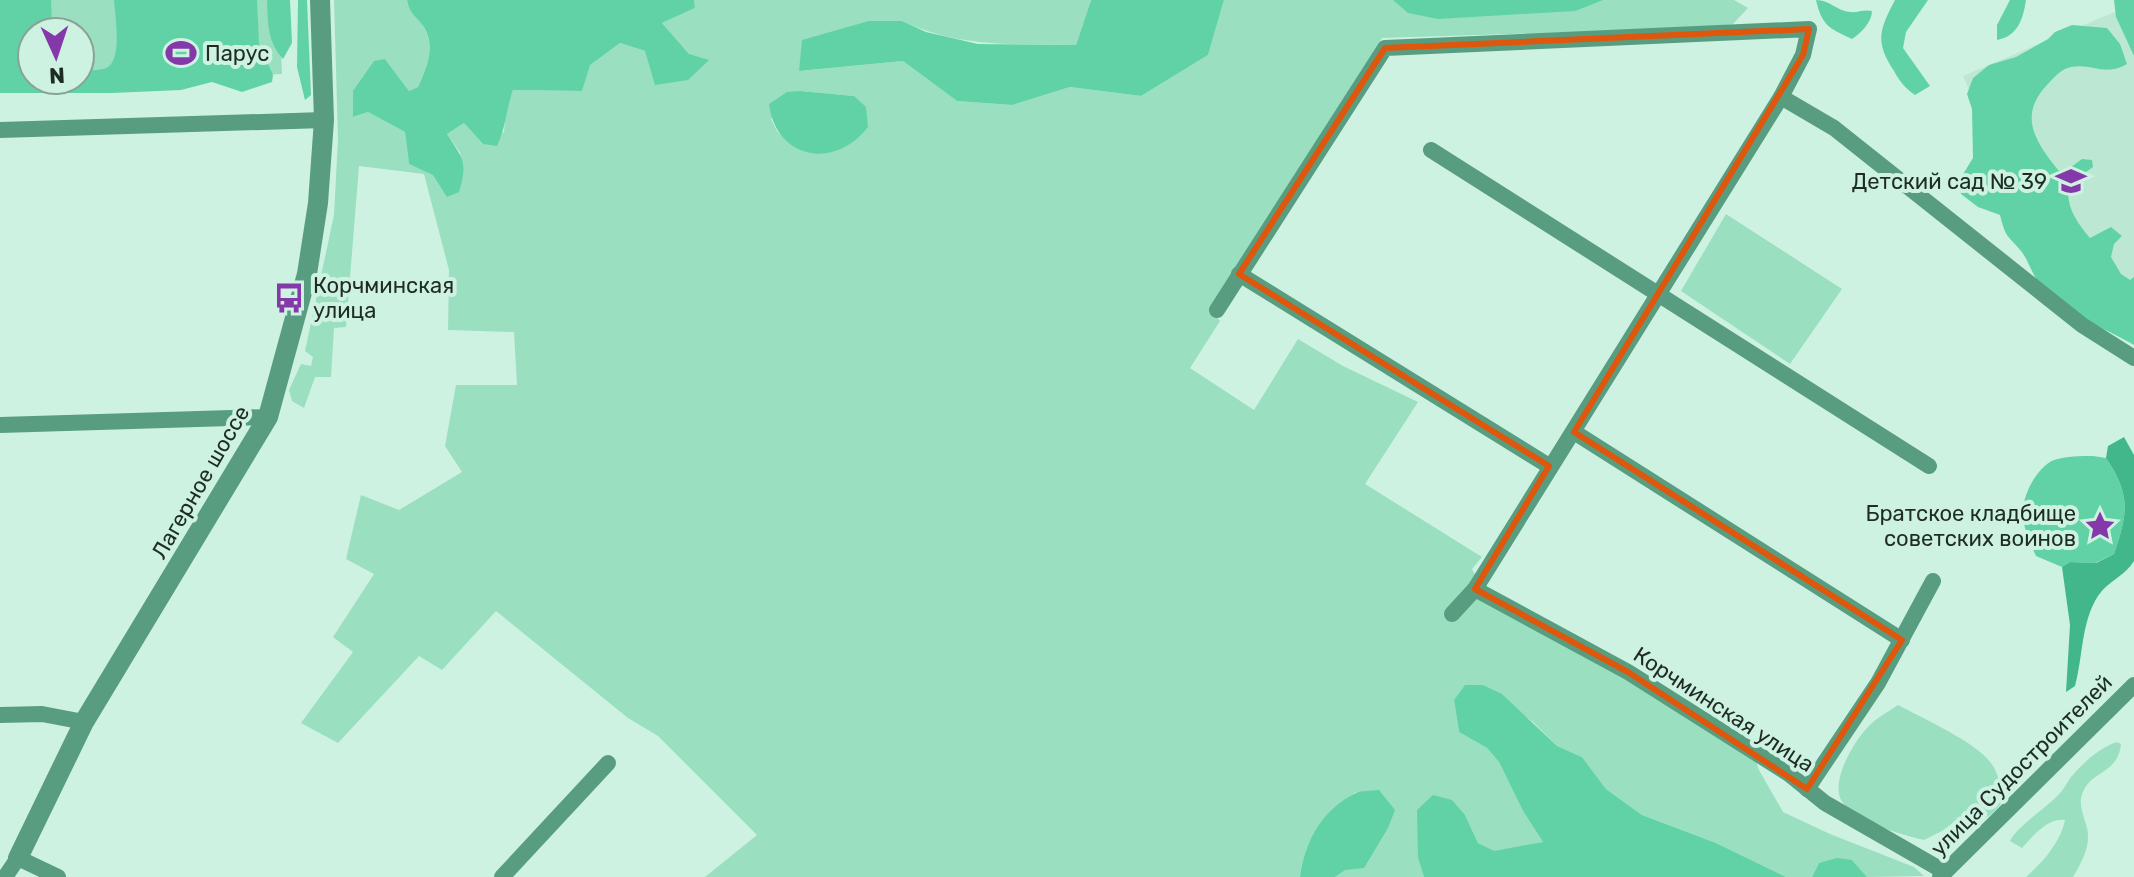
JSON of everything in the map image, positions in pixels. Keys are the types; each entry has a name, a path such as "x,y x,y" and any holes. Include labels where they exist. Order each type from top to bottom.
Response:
{"street":[{"name":"Лагерное шоссе","path":"18,858 84,722 268,417 307,274 318,203 324,120 320,0"},
{"path":"1217,310 1385,48 1809,29 1803,55 1781,97 1475,589 1452,614"},
{"path":"1781,97 1834,128 2082,325 2134,358"},
{"path":"0,130 324,120"},
{"path":"1431,150 1929,466"},
{"path":"1239,274 1549,466"},
{"path":"0,425 268,417"},
{"path":"1574,432 1902,640"},
{"path":"1807,789 1878,683 1933,581"},
{"name":"Корчминская улица","path":"1475,589 1628,672 1789,774 1825,803 1942,874"},
{"name":"улица Судостроителей","path":"1942,874 2134,685"},
{"path":"0,715 42,714 84,722"},
{"path":"502,877 608,763"},
{"path":"5,877 18,858 58,877"}],"highlighted area":[{"path":"1809,29 1803,55 1574,432 1902,640 1807,789 1628,672 1475,589 1549,466 1239,274 1385,48"}],"shaded area":[{"name":"Парус","path":"0,0 279,0 282,74 96,82 96,16 16,16 16,85 3,86"},
{"name":"Парус","path":"0,0 51,0 52,16 16,16 16,93 0,93"},
{"name":"Парус","path":"114,0 257,0 259,44 273,75 272,82 242,92 212,82 181,90 96,93 96,70 106,68 115,57"},
{"path":"267,0 290,0 292,43 283,59 271,38"},
{"path":"298,0 307,0 311,95 305,100 297,67"},
{"path":"334,0 407,0 411,12 425,29 430,45 429,54 418,87 409,91 385,59 354,117 368,112 405,132 409,164 433,174 461,154 447,134 464,123 483,144 504,132 506,109 513,90 582,91 589,65 620,43 645,51 689,54 662,23 695,8 694,0 1091,0 1076,45 966,40 902,21 800,71 903,61 957,101 1012,105 1070,87 1141,96 1208,55 1224,0 1734,0 1748,8 1733,24 1707,28 1382,38 1210,309 1220,321 1190,368 1254,410 1298,339 1343,366 1418,402 1365,484 1482,557 1472,569 1485,594 1755,758 1783,812 1914,867 1924,876 1867,877 1852,860 1819,863 1812,877 1786,877 1716,843 1642,815 1606,789 1582,757 1557,746 1533,722 1483,685 1466,685 1454,700 1459,732 1487,748 1499,762 1523,811 1543,842 1494,852 1478,843 1465,815 1418,858 1424,877 1335,877 1376,846 1388,828 1356,792 1334,810 1311,838 1300,877 705,877 757,835 658,736 628,718 496,611 442,670 419,656 338,743 301,723 353,652 333,637 374,574 346,559 361,495 399,510 462,472 445,446 456,385 517,385 514,332 448,330 449,270 424,174 359,166 346,327 334,328 331,377 315,377 304,408 292,401 289,390 301,364 311,366 313,357 305,351 334,215 338,139","holes":["800,91 854,96 790,144 777,131 771,119"]},
{"path":"407,0 694,0 695,8 662,23 689,54 709,60 688,80 655,85 645,51 620,43 590,65 582,91 513,90 497,146 483,144 464,123 447,134 460,155 463,174 459,192 447,197 433,175 409,164 405,132 368,112 353,117 353,91 374,61 385,59 409,91 418,87 428,62 430,45 425,29 411,12"},
{"path":"1091,0 1224,0 1208,55 1141,96 1070,87 1012,105 957,101 903,61 799,71 802,40 869,21 902,21 926,32 978,44 1076,45"},
{"path":"1393,0 1603,0 1575,11 1438,19 1408,13"},
{"path":"1816,0 1845,11 1872,11 1872,15 1852,39 1828,25 1821,16"},
{"path":"1895,0 1928,0 1906,32 1903,48 1930,86 1915,95 1898,78 1882,44 1885,20"},
{"path":"2010,0 2026,0 2023,14 2015,31 1997,40 1997,25"},
{"path":"2114,0 2134,0 2134,56 2116,17"},
{"name":"Детский сад № 39","path":"2124,8 2134,31 2134,325 2054,286 1963,76"},
{"path":"2072,25 2107,28 2120,44 2127,64 2105,70 2079,66 2060,72 2038,97 2033,108 2033,129 2058,170 2064,172 2082,159 2092,160 2093,167 2069,184 2070,206 2090,238 2111,227 2122,236 2114,244 2111,257 2121,274 2130,280 2134,277 2134,345 2060,304 2037,280 2021,251 2008,236 2000,215 1978,207 1961,194 1960,179 1973,158 1972,109 1967,94 1973,78 1989,65 2016,57"},
{"path":"787,92 854,96 866,107 868,127 855,141 840,149 809,153 795,147 783,137 774,123 769,104"},
{"path":"1726,214 1842,289 1790,364 1681,291"},
{"path":"2124,437 2134,455 2134,561 2102,591 2092,606 2075,686 2066,692 2070,625 2062,567 2070,562 2096,563 2114,554 2125,504 2120,483 2106,458 2108,446"},
{"path":"2063,458 2106,458 2120,483 2125,504 2119,540 2114,554 2095,563 2070,562 2062,567 2036,556 2024,524 2024,503 2030,485 2047,464"},
{"path":"1465,685 1483,685 1502,694 1557,746 1582,757 1606,789 1642,815 1716,843 1786,877 1424,877 1418,858 1417,810 1433,795 1452,800 1465,815 1478,843 1494,851 1543,842 1523,811 1499,762 1487,748 1459,732 1454,700"},
{"path":"1898,705 1984,755 1998,776 2004,800 1993,812 1976,822 1954,822 1924,840 1879,826 1847,808 1839,792 1841,772 1846,761 1868,727"},
{"path":"2117,742 2121,744 2115,761 2092,779 2081,798 2088,841 2084,857 2073,877 2026,877 2050,852 2065,820 2047,824 2022,848 2010,841 2013,835 2055,799 2087,761"},
{"path":"1379,790 1395,810 1364,868 1345,870 1335,877 1300,877 1310,840 1324,818 1354,794"},
{"path":"1837,858 1852,860 1867,877 1812,877 1819,863"}],"place":[{"name":"Парус","path":"181,53"},
{"name":"Детский сад № 39","path":"2071,181"},
{"name":"Корчминская улица","path":"289,298"},
{"name":"Братское кладбище советских воинов","path":"2100,526"}]}
